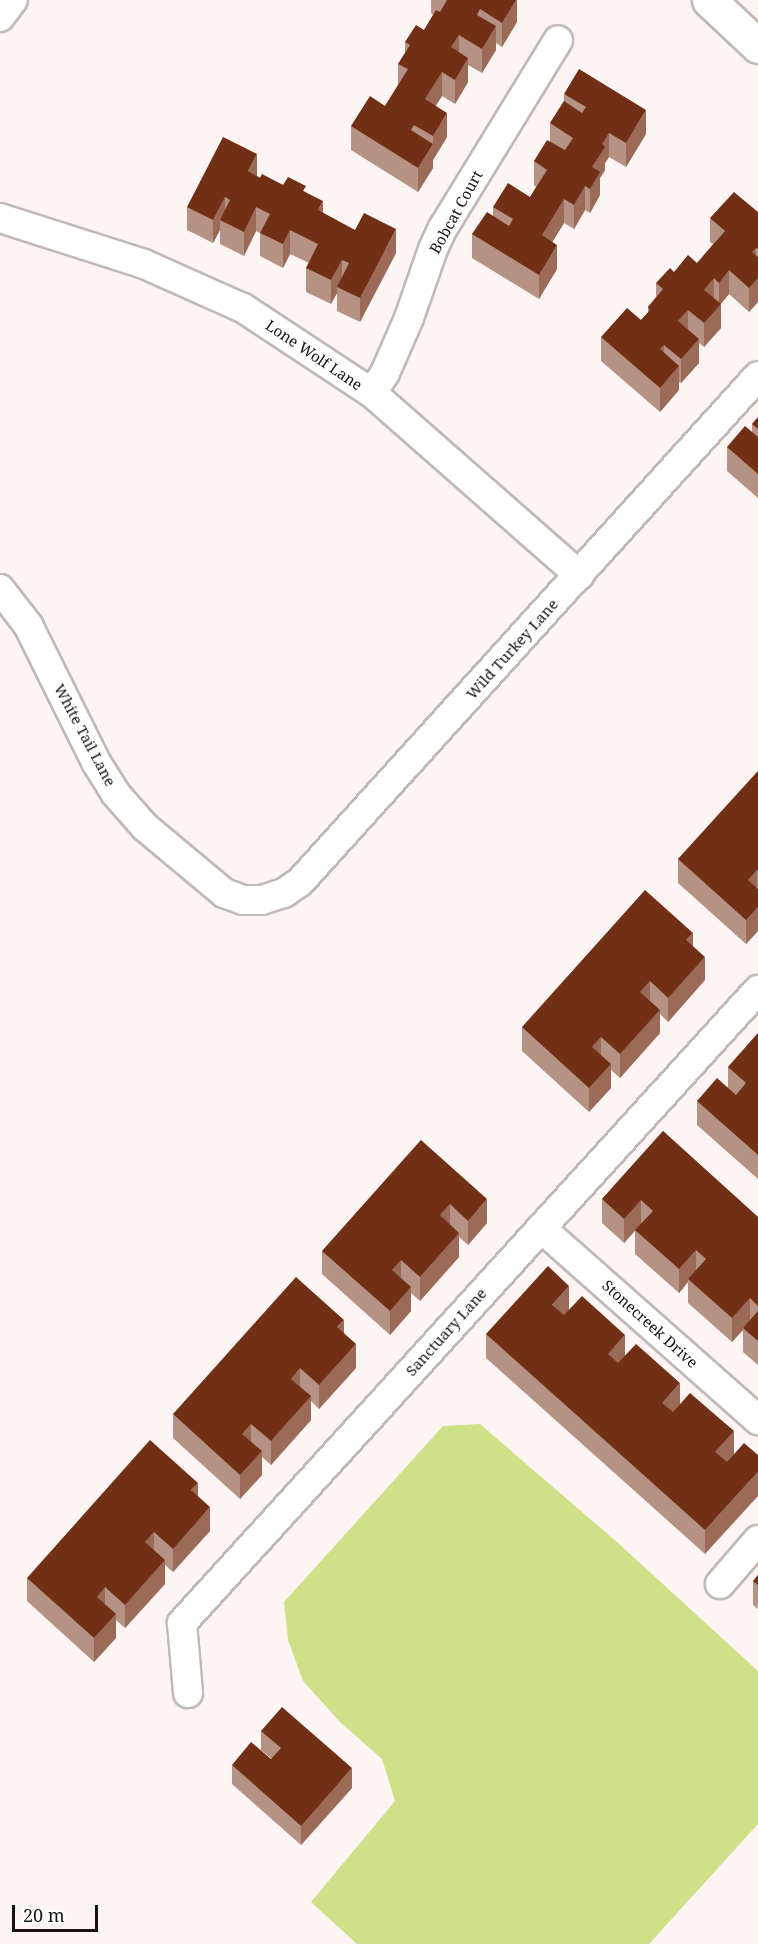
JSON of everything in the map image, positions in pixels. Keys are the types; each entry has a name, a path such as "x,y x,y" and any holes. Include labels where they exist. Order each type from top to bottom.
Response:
{"main road":[{"path":"709,0 758,46"}],"street":[{"path":"0,17 13,0"},
{"name":"Bobcat Court","path":"372,393 386,373 443,228 558,40"},
{"name":"Lone Wolf Lane","path":"0,218 144,264 201,287 276,328 372,393 579,574"},
{"name":"Wild Turkey Lane","path":"252,900 284,893 300,882 758,376"},
{"name":"White Tail Lane","path":"0,589 28,625 96,762 115,793 145,827 224,893 252,900"},
{"name":"Sanctuary Lane","path":"188,1693 182,1623 758,990"},
{"name":"Stonecreek Drive","path":"541,1228 758,1420"},
{"path":"720,1584 758,1540"}],"green space":[{"path":"480,1424 618,1543 758,1671 758,1824 649,1944 357,1944 311,1902 395,1801 382,1759 340,1722 303,1681 288,1640 284,1602 443,1426"}],"building":[{"path":"447,0 516,0 502,23 480,9 477,15 496,26 482,49 459,35 451,47 468,58 455,80 442,72 425,99 447,113 433,136 414,125 411,130 433,144 418,168 351,126 370,96 385,106 408,69 398,64 410,45 405,42 416,25 424,30 436,10 440,12"},
{"path":"579,69 646,110 626,143 609,133 602,144 605,147 592,167 600,172 590,189 585,186 574,205 564,199 542,235 557,245 539,275 472,234 487,212 509,226 513,219 493,207 508,183 530,197 547,170 534,161 547,140 565,150 573,138 550,123 564,101 582,113 586,107 564,94"},
{"path":"223,137 257,154 248,171 260,178 262,174 283,185 288,177 306,186 303,191 323,201 318,210 355,230 364,213 396,229 360,298 337,287 349,263 342,260 331,280 306,268 318,244 290,230 283,244 260,233 270,214 256,207 244,232 220,220 230,200 225,197 213,220 187,207"},
{"path":"734,192 758,212 758,249 752,252 758,257 758,278 749,288 729,270 719,283 714,278 704,290 721,304 704,323 688,310 678,321 699,339 681,359 664,345 660,349 679,366 660,388 601,337 627,308 641,320 650,310 648,307 663,289 656,283 670,268 674,272 688,255 697,263 725,231 710,218"},
{"path":"758,417 758,429 752,424"},
{"path":"745,426 758,437 758,474 727,447"},
{"path":"758,771 758,871 748,880 758,889 758,907 746,920 678,859"},
{"path":"645,890 693,933 686,940 705,957 668,998 650,981 640,992 660,1010 620,1054 601,1037 592,1047 611,1064 589,1088 522,1027"},
{"path":"758,1033 758,1155 697,1101 717,1078 736,1095 746,1083 728,1067"},
{"path":"663,1131 758,1217 758,1306 750,1298 732,1318 688,1279 706,1259 696,1250 679,1269 635,1230 653,1211 641,1200 624,1219 602,1199"},
{"path":"421,1140 487,1199 468,1221 450,1204 440,1215 459,1233 420,1277 401,1260 392,1270 411,1287 390,1311 322,1251"},
{"path":"548,1266 569,1286 552,1305 564,1315 582,1296 625,1335 608,1354 618,1363 636,1344 680,1383 662,1403 673,1412 690,1393 734,1431 715,1452 727,1462 744,1443 758,1455 758,1472 705,1530 486,1334"},
{"path":"296,1277 344,1320 337,1327 356,1344 319,1385 300,1368 291,1379 311,1396 271,1441 251,1424 242,1434 262,1451 240,1475 173,1414"},
{"path":"758,1311 758,1341 743,1328"},
{"path":"150,1440 198,1483 191,1490 210,1507 173,1549 154,1532 145,1542 165,1560 125,1605 105,1587 97,1597 116,1614 94,1638 27,1578"},
{"path":"758,1575 758,1585 753,1581"},
{"path":"282,1707 352,1768 301,1826 232,1765 251,1742 271,1759 281,1748 261,1731"}]}
